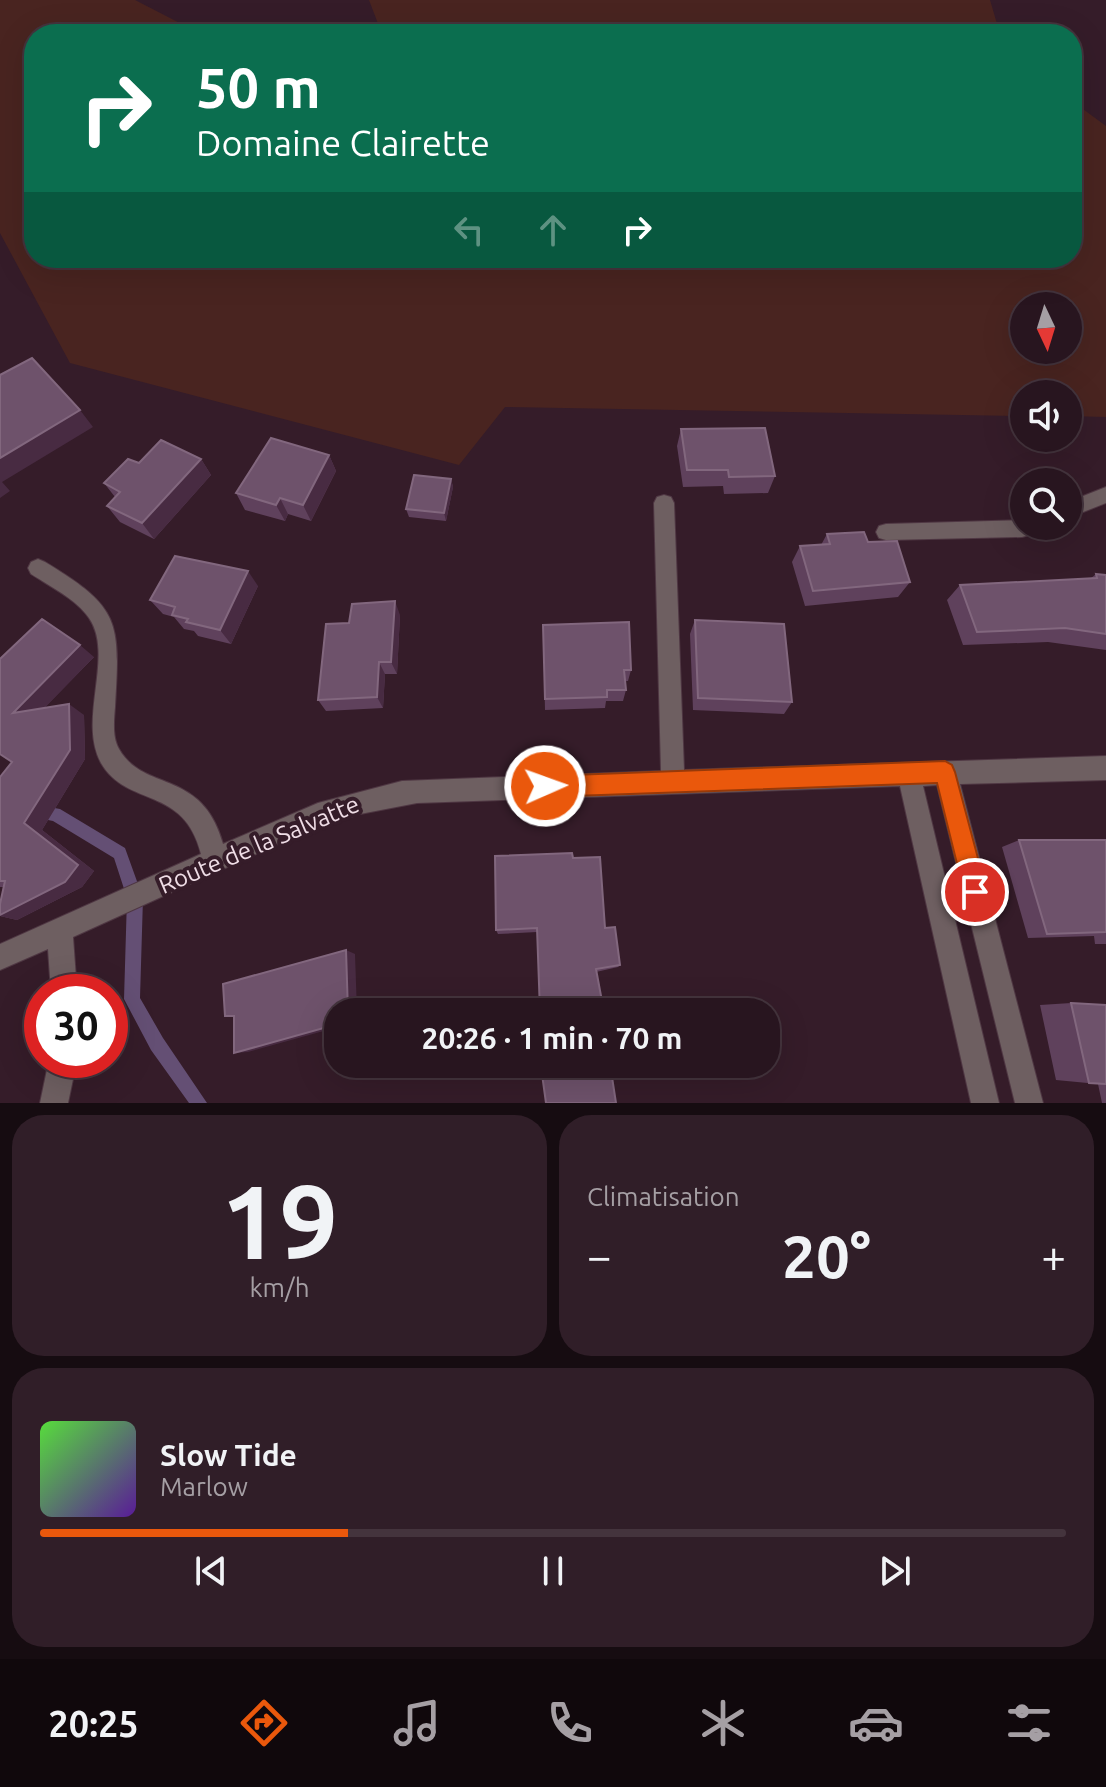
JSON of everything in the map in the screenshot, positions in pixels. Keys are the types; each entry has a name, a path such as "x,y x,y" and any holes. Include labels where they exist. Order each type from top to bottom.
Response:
{"street":[{"path":"1082,504 1106,495"},
{"path":"664,503 673,782"},
{"path":"886,532 1010,529"},
{"path":"38,568 90,603 106,625 108,641 103,720 109,756 129,775 151,783 187,805 202,820 215,861"},
{"name":"Route de la Salvatte","path":"0,957 60,933 304,820 349,802 383,795 417,791 1106,768"},
{"path":"945,772 1029,1103"},
{"path":"909,774 985,1103"},
{"path":"60,933 63,974"},
{"path":"54,1103 59,1078"}],"shaded area":[{"path":"0,0 135,0 182,24 24,24 24,268 1082,268 1082,108 1106,126 1106,417 1082,416 1082,380 1010,380 1010,416 505,407 459,465 70,363 0,233"},
{"path":"369,0 990,0 997,24 378,24"}],"building":[{"path":"32,358 80,410 0,458 0,375"},
{"path":"765,428 775,476 729,477 728,470 687,470 681,429"},
{"path":"271,438 329,455 303,505 280,498 276,505 236,493"},
{"path":"161,440 201,459 142,523 107,506 120,492 104,483 128,459 139,463"},
{"path":"414,475 451,479 444,513 406,509"},
{"path":"864,532 868,542 897,541 910,582 813,591 800,546 830,544 827,534"},
{"path":"175,556 248,571 220,630 186,622 188,619 172,615 175,607 150,600"},
{"path":"1096,574 1106,575 1106,634 1065,628 977,632 960,585 1097,578"},
{"path":"395,601 391,662 379,662 377,697 318,700 326,624 349,623 352,604"},
{"path":"42,619 80,645 13,713 69,704 70,750 24,823 78,865 65,882 0,915 5,881 0,881 0,777 12,762 0,754 0,659"},
{"path":"695,620 784,624 792,702 698,698"},
{"path":"629,622 631,670 624,670 626,690 607,690 607,697 545,699 543,625"},
{"path":"1019,840 1106,840 1106,932 1047,934"},
{"path":"572,853 573,858 600,857 605,928 615,927 620,965 596,969 601,998 540,998 537,928 496,930 495,856"},
{"path":"346,950 348,998 324,998 324,1028 234,1053 234,1016 225,1016 223,984"},
{"path":"1071,1003 1106,1005 1106,1084 1089,1083"},
{"path":"543,1078 612,1078 616,1103 546,1103"}],"waterway":[{"path":"38,812 55,814 120,853 135,898 132,999 157,1044 199,1103"}],"route":[{"path":"545,786 945,772 975,892"}]}
